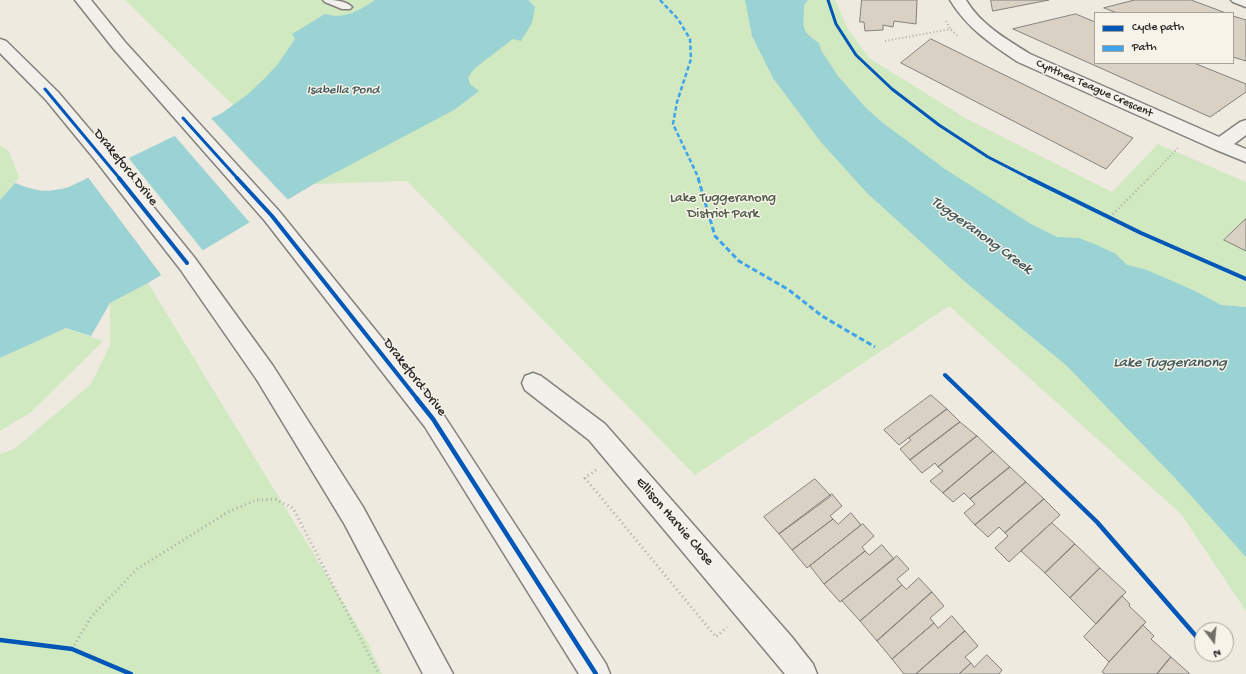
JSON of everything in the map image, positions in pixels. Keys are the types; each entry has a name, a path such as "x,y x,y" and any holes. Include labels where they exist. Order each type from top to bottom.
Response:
{"main road":[{"name":"Drakeford Drive","path":"83,0 119,45 272,216 433,419 596,674"},
{"name":"Cynthea Teague Crescent","path":"958,0 968,16 976,24 992,38 1024,58 1246,156"},
{"name":"Drakeford Drive","path":"0,44 52,96 102,156 187,264 265,373 354,516 439,674"},
{"path":"1220,145 1246,126"},
{"name":"Ellison Harvie Close","path":"533,383 597,432 776,640 803,674"}],"lane":[{"path":"329,0 346,8"},
{"path":"1237,0 1246,3"}],"path":[{"path":"885,41 976,24"},
{"path":"1110,217 1193,133"},
{"path":"1103,214 1116,220"},
{"path":"72,649 92,617 137,570 228,512 256,500 275,499 293,508 379,674"},
{"path":"65,648 80,652"}],"green space":[{"name":"Lake Tuggeranong District Park","path":"125,0 835,0 848,29 869,58 967,119 1112,192 1158,144 1246,182 1246,611 1181,514 949,306 695,475 407,181 314,184"},
{"path":"0,145 9,151 19,177 0,200"},
{"path":"148,283 368,643 382,674 0,674 0,454 14,449 91,384 110,345 110,303"},
{"path":"66,328 103,341 30,413 0,431 0,358"}],"water":[{"name":"Isabella Pond","path":"375,0 528,0 535,7 532,23 521,41 513,39 475,68 468,77 470,84 479,91 454,110 314,184 148,283 110,303 91,336 66,328 0,358 0,200 15,183 42,191 69,187 222,113 247,95 278,64 295,39 292,34 325,14 332,16 345,15 364,7"},
{"name":"Lake Tuggeranong","path":"745,0 808,0 804,5 803,23 805,31 819,43 821,50 838,76 866,108 883,123 945,169 1031,224 1057,237 1079,238 1097,245 1116,254 1127,265 1147,270 1195,291 1221,305 1246,307 1246,557 1176,479 1067,366 963,280 867,193 820,141 773,78 752,36"}],"pier":[{"path":"209,116 289,201 251,224 173,134"},
{"path":"127,156 204,252 162,276 87,176"}],"building":[{"path":"862,0 917,0 916,24 894,21 893,27 883,25 883,30 865,31 864,22 860,22"},
{"path":"991,0 1049,0 993,11"},
{"path":"1135,0 1191,0 1223,12 1114,12 1104,8"},
{"path":"1076,14 1094,22 1094,64 1196,64 1246,84 1246,92 1210,117 1013,29"},
{"path":"1234,16 1246,20 1246,61 1234,57"},
{"path":"931,39 1133,138 1106,169 901,63"},
{"path":"1246,219 1246,251 1224,240"},
{"path":"931,395 947,409 899,445 884,430"},
{"path":"947,409 960,422 910,460 900,449 911,440 909,438"},
{"path":"960,422 977,436 938,467 935,463 922,473 910,460"},
{"path":"977,436 993,451 943,493 930,481 943,471 938,467"},
{"path":"993,451 1010,467 970,499 964,493 953,502 943,493"},
{"path":"1010,467 1026,482 975,525 964,513 975,504 970,499"},
{"path":"815,479 831,496 779,534 764,517"},
{"path":"1026,482 1044,499 1005,533 999,527 988,537 975,525"},
{"path":"832,494 842,506 830,516 833,519 792,550 779,534"},
{"path":"1044,499 1060,515 1009,562 995,548 1008,536 1005,533"},
{"path":"851,513 861,525 807,568 792,550 833,519 838,524"},
{"path":"1052,523 1075,544 1045,573 1021,551"},
{"path":"863,524 874,536 862,547 865,551 824,584 810,566"},
{"path":"1075,544 1100,568 1070,598 1045,573"},
{"path":"882,545 894,559 840,602 824,584 865,551 869,555"},
{"path":"897,556 909,569 897,579 902,585 860,621 842,601"},
{"path":"1100,568 1126,592 1096,624 1070,598"},
{"path":"919,578 932,592 877,641 860,621 902,585 906,589"},
{"path":"932,592 944,606 930,618 934,623 892,659 877,641"},
{"path":"1122,596 1130,604 1129,606 1146,622 1109,662 1084,637"},
{"path":"952,616 965,631 916,674 904,674 892,659 934,623 938,628"},
{"path":"1143,625 1154,636 1151,639 1171,657 1157,674 1105,674 1102,672 1109,662"},
{"path":"965,631 978,646 965,657 971,663 959,674 916,674"},
{"path":"987,655 1002,670 999,674 959,674 971,663 974,667"},
{"path":"1171,657 1190,674 1157,674"}],"marked path":[{"path":"660,0 678,19 690,39 691,59 677,102 673,124 701,183 715,236 739,261 789,290 822,316 875,347"}],"cycle path":[{"path":"828,0 836,24 856,55 892,89 939,125 988,157 1141,233 1246,279"},
{"path":"45,89 102,156 187,263"},
{"path":"183,118 272,216 433,419 596,674"},
{"path":"945,375 1097,522 1194,634"},
{"path":"0,640 72,649 131,674"}],"water label":[{"name":"Tuggeranong Creek","path":"981,236"}]}
